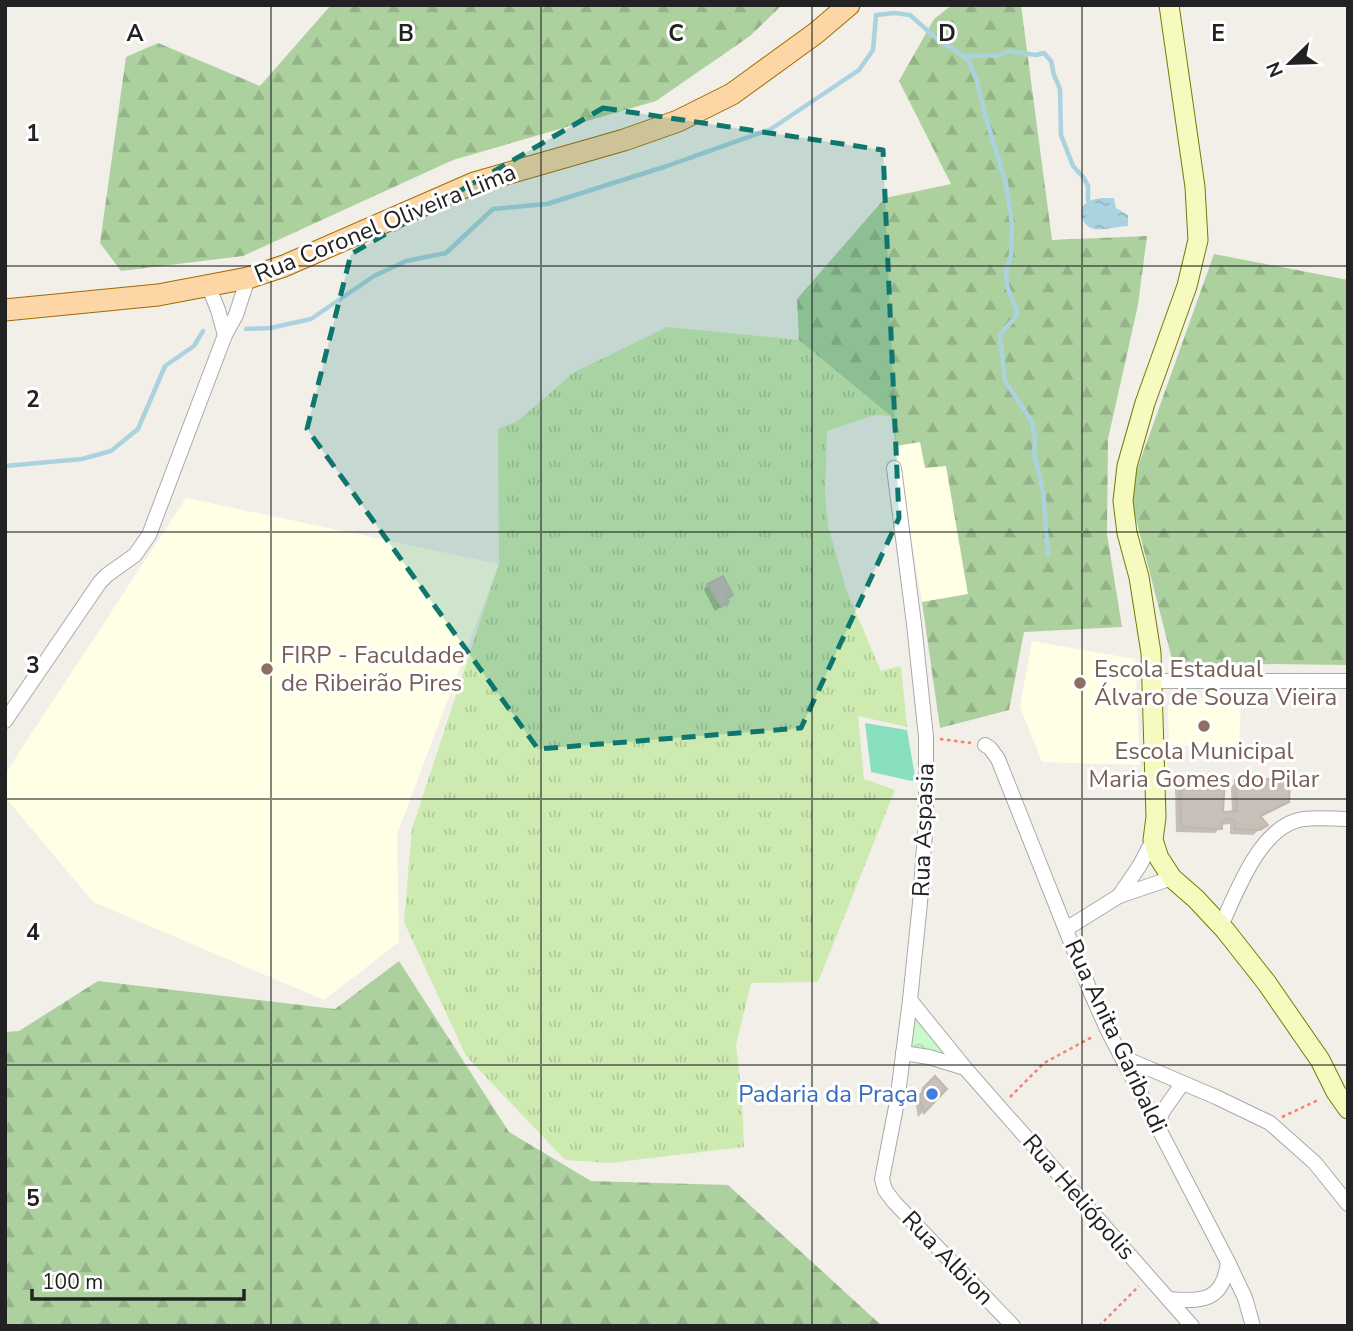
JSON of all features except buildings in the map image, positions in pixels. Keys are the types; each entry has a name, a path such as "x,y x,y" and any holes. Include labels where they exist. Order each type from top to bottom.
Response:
{"main road":[{"name":"Rua Coronel Oliveira Lima","path":"5,310 158,295 248,278 284,266 474,183 624,140 678,121 732,94 816,33 849,5"},
{"path":"1169,5 1195,187 1198,240 1187,286 1141,415 1127,466 1123,501 1151,653 1156,817 1153,840 1159,858 1172,878 1221,926 1266,982 1320,1059 1336,1092 1348,1108"}],"street":[{"path":"5,721 100,582 143,546 224,329 236,315 248,278"},
{"path":"208,285 224,329"},
{"name":"Rua Aspasia","path":"885,1189 883,1173 897,1102 910,1000 926,818 926,737 894,468"},
{"path":"1153,681 1348,681"},
{"name":"Rua Anita Garibaldi","path":"985,745 998,759 1107,1029 1228,1262 1245,1298 1253,1326"},
{"path":"1221,926 1243,878 1268,840 1287,825 1303,819 1347,820"},
{"path":"1119,896 1153,840"},
{"path":"1066,929 1119,896 1172,878"},
{"name":"Rua Heliópolis","path":"910,1000 965,1068 1192,1326"},
{"path":"903,1053 929,1057 965,1068"},
{"path":"1122,1058 1270,1123 1315,1163 1348,1204"},
{"path":"1157,1126 1163,1111 1182,1084"},
{"name":"Rua Albion","path":"885,1189 894,1202 1013,1326"},
{"path":"1169,1299 1197,1301 1213,1296 1226,1276 1228,1262"}],"path":[{"path":"926,737 985,745"},
{"path":"1000,1107 1044,1063 1107,1029"},
{"path":"1270,1123 1336,1092"},
{"path":"1099,1326 1149,1276"}],"highlighted area":[{"path":"603,108 883,150 899,518 801,728 538,749 307,429 351,254"}],"shaded area":[{"path":"920,442 946,465 968,595 922,602 896,446"},
{"name":"FIRP - Faculdade de Ribeirão Pires","path":"186,498 499,564 397,834 399,942 324,1000 93,902 5,797 5,774"},
{"name":"Escola Estadual Álvaro de Souza Vieira","path":"1032,641 1135,659 1140,765 1042,762 1020,707"},
{"name":"Escola Municipal Maria Gomes do Pilar","path":"1179,697 1241,699 1239,749 1169,745 1168,707"}],"green space":[{"path":"331,5 782,5 750,36 656,101 453,160 243,256 121,271 100,243 126,57 158,43 260,86"},
{"path":"952,5 1021,5 1052,240 1147,236 1138,305 1108,439 1107,534 1122,627 1024,632 1009,710 940,728 922,602 968,594 946,466 925,468 920,442 896,446 891,416 799,340 797,299 885,198 951,184 899,81 934,19"},
{"path":"1214,254 1348,280 1348,665 1173,663 1129,492"},
{"path":"667,327 799,340 892,416 874,415 827,431 825,495 828,526 847,592 881,671 901,666 907,727 858,716 864,779 895,790 818,982 751,983 736,1045 744,1147 609,1163 565,1160 466,1056 404,922 412,829 499,564 498,429 518,421 573,373"},
{"path":"865,723 907,730 916,782 871,772"},
{"path":"399,961 509,1132 591,1181 728,1185 882,1326 5,1326 5,1032 19,1031 98,981 335,1009"},
{"path":"911,1015 934,1033 954,1061 908,1049"}],"water":[{"path":"1102,198 1114,198 1116,208 1128,215 1128,226 1097,229 1086,225 1081,214 1083,206"}],"waterway":[{"path":"246,329 270,328 311,319 374,276 406,261 446,253 493,209 547,204 771,129 859,70 873,50 876,15 910,15 936,38 968,59 1006,184 1012,224 1011,255 1006,271 1007,286 1018,314 1000,335 1005,381 1032,422 1034,453 1043,491 1048,554"},
{"path":"965,57 997,56 1008,51 1036,55 1044,53 1051,61 1060,89 1061,135 1073,166 1088,186 1088,200"},
{"path":"5,466 82,459 111,451 138,429 165,366 194,346 203,331"}],"place":[{"name":"FIRP - Faculdade de Ribeirão Pires","path":"267,669"},
{"name":"Escola Estadual Álvaro de Souza Vieira","path":"1080,683"},
{"name":"Escola Municipal Maria Gomes do Pilar","path":"1204,726"},
{"name":"Padaria da Praça","path":"932,1094"}]}
